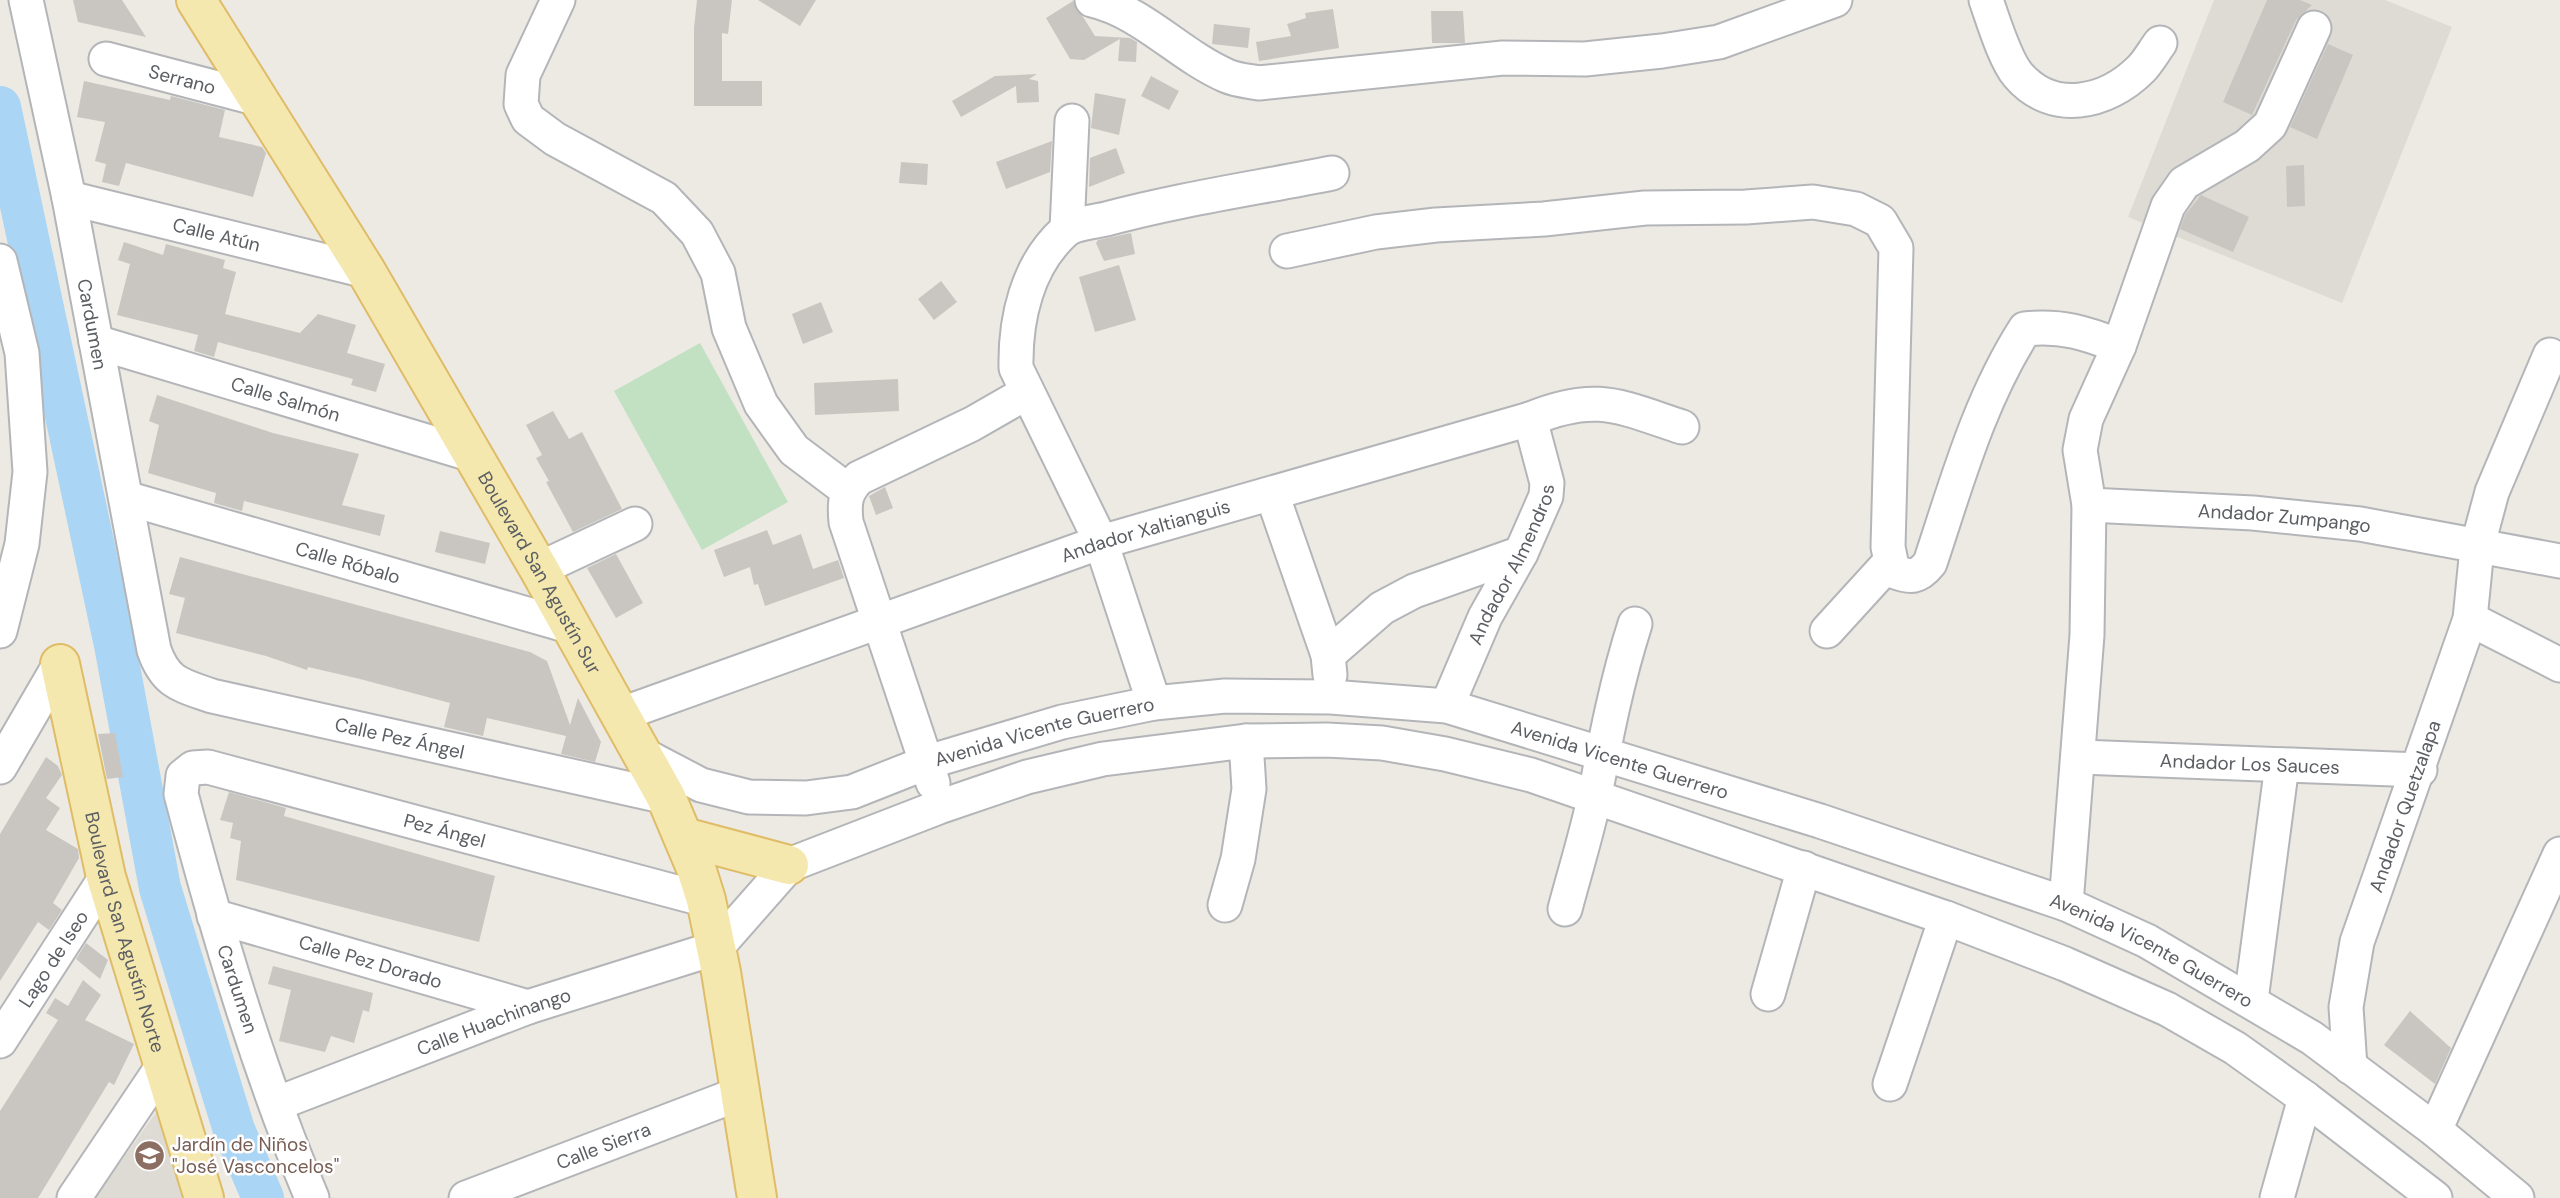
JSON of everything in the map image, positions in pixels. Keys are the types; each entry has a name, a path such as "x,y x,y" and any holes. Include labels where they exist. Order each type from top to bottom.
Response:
{"main road":[{"name":"Boulevard San Agustín Sur","path":"196,0 366,271 539,569 666,797 684,837 706,900 757,1198"},
{"name":"Boulevard San Agustín Norte","path":"60,664 106,877 204,1198"},
{"path":"684,837 789,865"}],"street":[{"name":"Cardumen","path":"26,0 69,198 155,650"},
{"path":"558,0 523,75 521,104 528,119 555,139 664,198 697,233 718,273 729,328 761,404 794,450 847,490"},
{"path":"1092,0 1125,13 1229,77 1259,83 1503,58 1585,59 1662,51 1719,42 1835,0"},
{"path":"1986,0 2015,73 2038,95 2065,101 2096,97 2116,89 2141,69 2160,43"},
{"path":"2066,904 2080,757 2087,635 2089,505 2080,450 2086,419 2119,346 2168,206 2184,183 2247,146 2270,125 2314,28"},
{"name":"Serrano","path":"106,59 259,99"},
{"path":"1067,229 1072,121"},
{"path":"1154,703 1101,542 1016,368 1016,341 1026,290 1045,253 1067,229 1144,209 1332,173"},
{"name":"Calle Atún","path":"69,198 366,271"},
{"path":"1287,251 1376,232 1645,208 1746,207 1813,202 1856,209 1880,221 1896,248 1891,370 1889,563 1893,571 1910,577 1920,575 1930,563 1980,416 2000,368 2025,329 2049,326 2079,330 2119,346"},
{"path":"0,261 22,353 30,472 22,544 0,631"},
{"name":"Calle Salmón","path":"96,342 473,455"},
{"name":"Andador Quetzalapa","path":"2350,1067 2346,1007 2357,942 2420,770 2470,620 2477,548 2492,492 2550,355"},
{"path":"939,807 928,762 846,522 844,504 847,490 859,478 972,424 1026,393"},
{"name":"Andador Xaltianguis","path":"619,715 1101,542 1530,419 1564,405 1596,403 1682,427"},
{"name":"Andador Almendros","path":"1447,706 1485,617 1521,553 1546,496 1547,484 1530,419"},
{"path":"1272,494 1328,655 1331,697"},
{"name":"Calle Róbalo","path":"126,498 572,627"},
{"name":"Andador Zumpango","path":"2089,505 2253,513 2347,523 2560,561"},
{"path":"539,569 635,524"},
{"path":"1328,655 1381,608 1414,591 1521,553"},
{"path":"1827,631 1889,563"},
{"path":"2470,620 2560,665"},
{"path":"1565,909 1595,795 1601,751 1635,624"},
{"name":"Calle Pez Ángel","path":"155,650 161,670 176,684 212,696 666,797"},
{"path":"0,767 60,664"},
{"name":"Avenida Vicente Guerrero","path":"640,753 701,785 749,797 806,798 852,792 928,762 1062,722 1154,703 1226,696 1331,697 1447,706 1601,751 2066,904 2147,942 2251,1000 2312,1038 2435,1130 2517,1198"},
{"path":"1225,905 1238,859 1249,789 1246,741"},
{"name":"Avenida Vicente Guerrero","path":"716,948 789,865 939,807 1027,778 1103,760 1246,741 1382,743 1487,763 1595,795 1946,918 2066,964 2167,1009 2235,1048 2435,1198"},
{"name":"Andador Los Sauces","path":"2080,757 2420,770"},
{"path":"2251,1000 2282,765"},
{"name":"Pez Ángel","path":"183,776 193,768 208,767 706,900"},
{"name":"Cardumen","path":"183,776 181,794 214,916 276,1104 312,1198"},
{"path":"2435,1130 2560,854"},
{"path":"1768,994 1804,868"},
{"name":"Lago de Iseo","path":"0,1041 106,877"},
{"name":"Calle Pez Dorado","path":"214,916 528,1007"},
{"path":"1890,1084 1946,918"},
{"name":"Calle Huachinango","path":"276,1104 528,1007 716,948"},
{"path":"74,1198 162,1067"},
{"name":"Calle Sierra","path":"466,1198 741,1093"},
{"path":"2277,1198 2305,1098"}],"shaded area":[{"path":"2214,0 2385,0 2452,27 2342,303 2128,217"},
{"name":"Jardín de Niños \"José Vasconcelos\"","path":"157,1111 190,1198 95,1198"}],"green space":[{"path":"700,343 788,502 702,550 614,391"}],"building":[{"path":"73,0 122,0 146,37 78,22"},
{"path":"697,0 732,0 728,34 722,33 722,81 762,81 762,106 694,106 694,28"},
{"path":"758,0 816,0 800,26"},
{"path":"2267,0 2300,0 2312,5 2296,20 2252,115 2223,102"},
{"path":"1073,1 1095,36 1130,38 1137,42 1136,62 1118,61 1120,39 1084,60 1070,59 1046,18"},
{"path":"1333,9 1339,48 1259,61 1256,42 1291,36 1287,24 1306,18 1305,13"},
{"path":"1431,11 1463,11 1465,43 1432,43"},
{"path":"1214,24 1250,28 1248,48 1212,44"},
{"path":"2328,44 2353,55 2317,139 2290,127"},
{"path":"1037,74 1029,79 1038,81 1039,102 1017,103 1016,86 961,117 952,101 995,76"},
{"path":"1151,76 1179,91 1169,110 1141,96"},
{"path":"84,81 170,100 171,96 225,110 219,137 262,147 266,153 253,197 126,163 119,186 102,182 106,164 95,161 105,122 77,117"},
{"path":"1095,93 1126,99 1119,135 1091,128"},
{"path":"1052,141 1050,172 1006,189 996,162"},
{"path":"1116,148 1125,173 1089,187 1090,158"},
{"path":"901,162 928,164 927,185 899,183"},
{"path":"2304,165 2305,206 2287,207 2286,166"},
{"path":"2201,195 2249,217 2233,252 2180,229 2185,215"},
{"path":"1131,233 1135,254 1104,261 1096,243 1098,240"},
{"path":"124,242 163,255 166,244 225,260 223,268 236,272 225,314 300,333 318,314 356,325 347,353 385,364 376,392 351,385 353,379 218,342 214,357 194,351 198,335 117,315 130,264 118,260"},
{"path":"1119,265 1136,320 1095,332 1079,277"},
{"path":"941,281 957,302 934,320 918,299"},
{"path":"821,302 833,332 803,344 792,314"},
{"path":"898,379 899,411 815,415 814,383"},
{"path":"157,395 273,433 359,454 342,505 385,515 380,536 244,501 242,511 214,503 216,493 148,473 159,425 149,421"},
{"path":"553,411 569,439 582,432 622,509 573,532 546,482 549,481 536,458 542,455 526,425"},
{"path":"885,487 893,508 876,515 869,496"},
{"path":"767,530 773,545 801,534 813,569 838,560 844,578 765,606 758,584 754,585 750,567 724,577 714,550"},
{"path":"440,531 490,543 485,564 435,552"},
{"path":"616,554 643,603 616,618 587,568"},
{"path":"180,557 530,652 547,661 570,725 578,698 601,742 595,762 561,754 566,736 487,718 483,736 444,727 450,703 308,667 307,670 266,656 176,633 185,598 169,594"},
{"path":"115,733 123,777 107,779 98,734"},
{"path":"46,757 58,766 62,775 46,798 60,808 46,830 78,849 79,858 53,903 62,910 49,930 38,922 0,981 0,834"},
{"path":"229,792 286,808 284,816 495,876 479,942 236,880 241,841 230,838 233,823 220,820"},
{"path":"86,943 108,960 100,979 76,959"},
{"path":"273,966 373,993 369,1012 363,1010 354,1043 331,1036 325,1052 279,1041 291,990 268,984"},
{"path":"83,980 101,995 85,1020 134,1044 114,1085 109,1082 38,1198 0,1198 0,1111 58,1020 46,1013 55,998 68,1006"},
{"path":"2410,1011 2451,1048 2435,1084 2384,1045"}],"waterway":[{"path":"0,107 115,645 160,888 234,1130 263,1198"}],"place":[{"name":"Jardín de Niños \"José Vasconcelos\"","path":"149,1155"}]}
